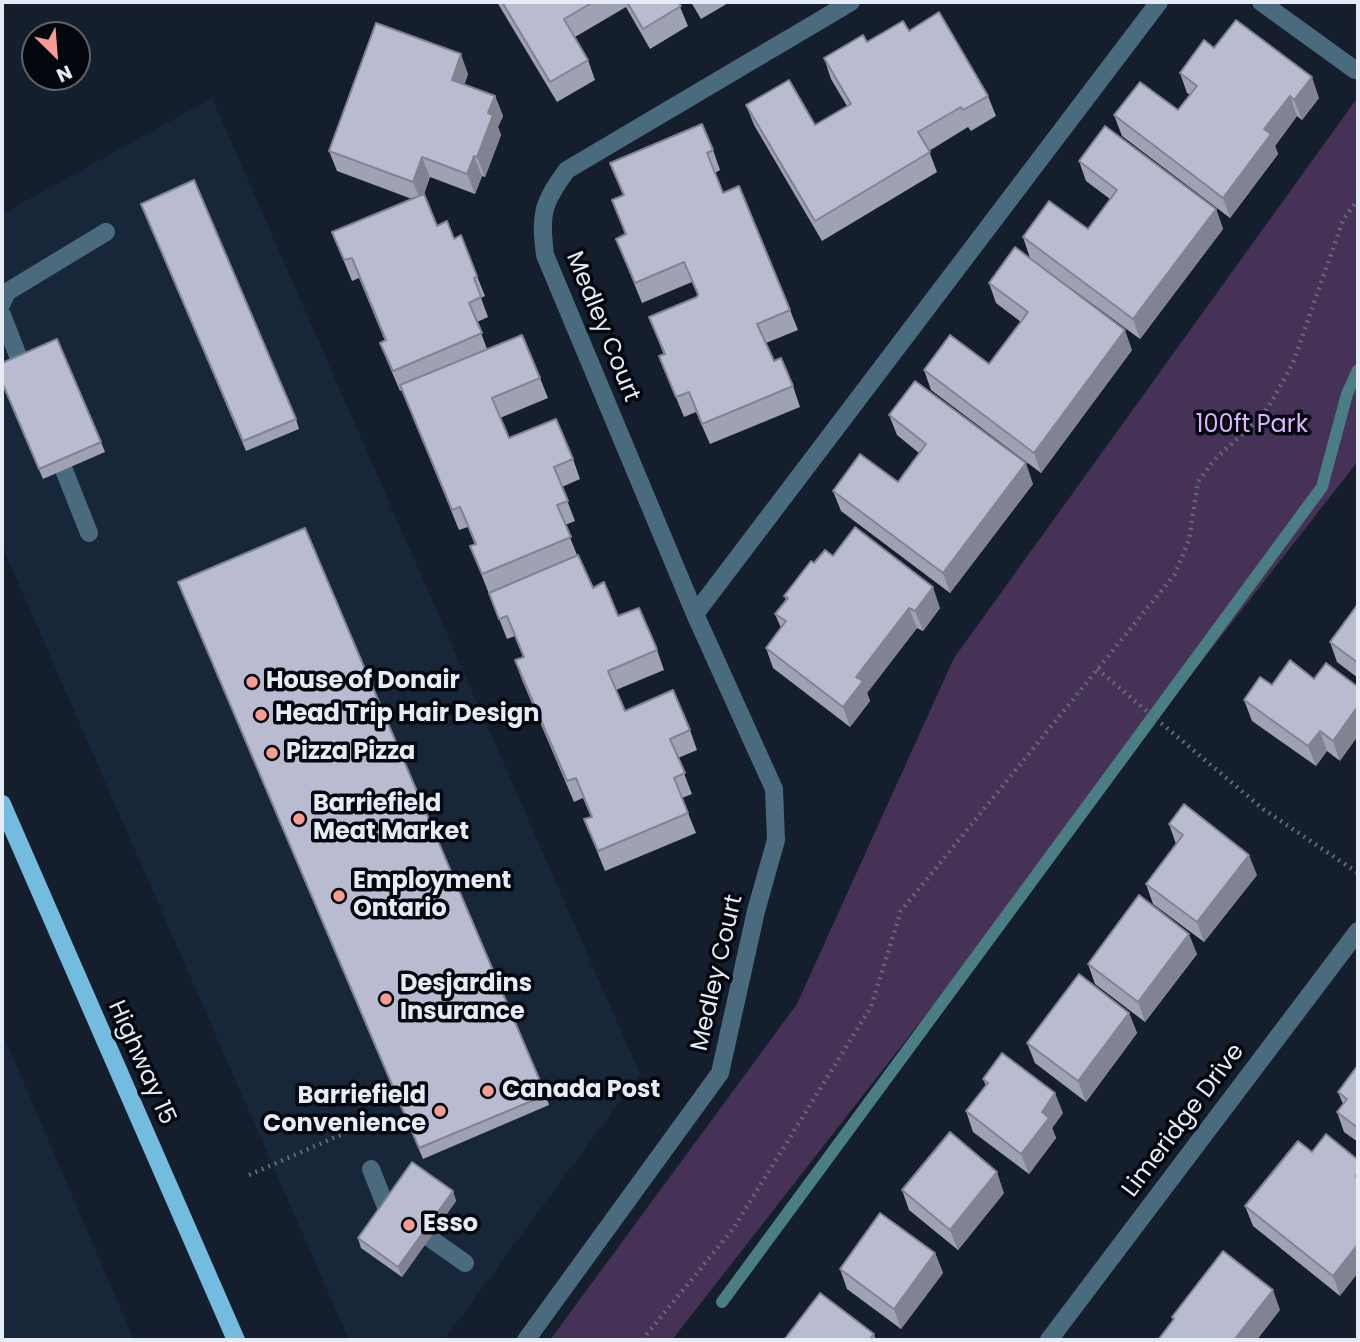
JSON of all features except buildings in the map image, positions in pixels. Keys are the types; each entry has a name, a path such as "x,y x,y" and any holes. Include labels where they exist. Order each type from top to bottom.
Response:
{"main road":[{"name":"Highway 15","path":"2,804 236,1340"}],"street":[{"name":"Medley Court","path":"526,1340 720,1073 756,911 776,840 774,789 695,614 545,255 541,223 550,193 566,170 850,2"},
{"path":"695,614 1159,2"},
{"path":"1261,2 1355,70"},
{"path":"2,303 7,292 106,232"},
{"path":"2,315 22,366"},
{"path":"64,470 89,533"},
{"name":"Limeridge Drive","path":"1049,1340 1358,931"},
{"path":"371,1169 386,1207 465,1263"}],"path":[{"path":"642,1340 733,1229 871,1007 901,911 1174,574 1189,540 1198,482 1214,460 1263,415 1293,363 1343,220 1358,200"},
{"path":"1097,669 1263,809 1358,873"},
{"path":"249,1175 354,1129"}],"shaded area":[{"path":"212,98 640,1074 444,1340 349,1340 2,546 2,214"},
{"path":"2,1032 134,1340 2,1340"}],"green space":[{"name":"100ft Park","path":"1358,97 1358,461 672,1340 550,1340 797,1004 954,658"}],"waterway":[{"path":"722,1302 1322,487 1347,394 1358,370"}],"place":[{"name":"House of Donair","path":"252,682"},
{"name":"Head Trip Hair Design","path":"261,715"},
{"name":"Pizza Pizza","path":"272,753"},
{"name":"Barriefield Meat Market","path":"299,819"},
{"name":"Employment Ontario","path":"339,896"},
{"name":"Desjardins Insurance","path":"386,999"},
{"name":"Canada Post","path":"488,1091"},
{"name":"Barriefield Convenience","path":"440,1111"},
{"name":"Esso","path":"409,1225"}]}
